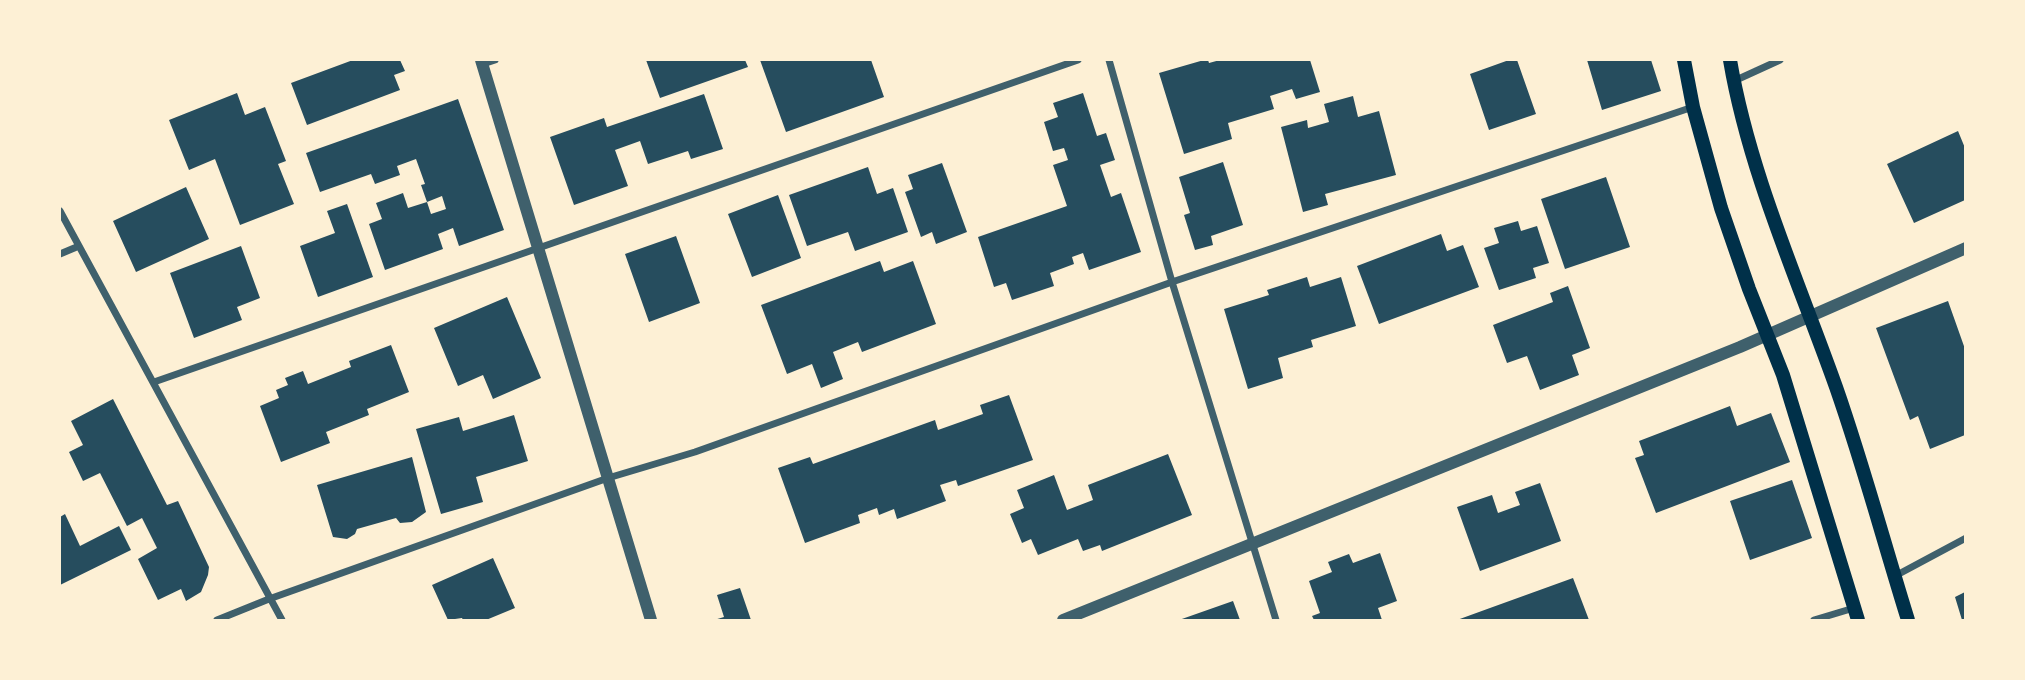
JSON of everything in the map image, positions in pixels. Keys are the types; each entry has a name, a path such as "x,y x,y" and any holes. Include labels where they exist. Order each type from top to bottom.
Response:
{"main road":[{"path":"1684,60 1693,107 1721,208 1783,375 1856,614"},
{"path":"1730,60 1765,192 1837,391 1908,621"}],"street":[{"path":"154,382 1078,60"},
{"path":"1109,60 1172,282 1276,621"},
{"path":"1734,82 1780,60"},
{"path":"486,61 538,247 651,621"},
{"path":"217,621 269,599 608,478 695,452 1172,282 1693,107"},
{"path":"60,211 282,621"},
{"path":"60,254 79,246"},
{"path":"1063,621 1768,335 1965,247"},
{"path":"1894,576 1965,538"},
{"path":"1814,621 1856,614"}],"building":[{"path":"353,60 400,60 405,71 394,75 400,90 307,125 291,83"},
{"path":"646,60 745,60 748,67 660,98"},
{"path":"760,60 871,60 884,97 786,132"},
{"path":"1204,60 1209,63 1220,60 1310,60 1320,92 1296,99 1292,89 1270,96 1274,109 1228,123 1232,139 1184,154 1159,73"},
{"path":"1509,60 1517,60 1536,114 1489,130 1470,74"},
{"path":"1587,60 1651,60 1661,91 1602,110"},
{"path":"237,93 245,115 265,107 286,161 278,164 294,204 240,225 215,159 189,170 169,120"},
{"path":"1083,93 1097,136 1106,133 1115,160 1100,165 1111,197 1121,193 1141,252 1089,270 1083,253 1072,257 1074,264 1050,273 1054,286 1012,300 1006,283 994,287 978,237 1067,206 1053,165 1068,160 1064,148 1053,151 1044,122 1058,117 1053,103"},
{"path":"704,94 723,149 691,159 688,151 648,164 640,141 615,150 628,186 574,205 550,137 604,118 607,127"},
{"path":"1353,96 1358,117 1379,111 1396,175 1325,194 1328,205 1303,212 1281,127 1307,120 1308,128 1329,122 1324,104"},
{"path":"458,99 504,230 459,246 453,228 438,234 443,249 385,270 369,224 382,219 376,203 403,193 408,208 427,202 421,185 425,184 416,159 397,166 400,175 375,184 371,174 320,192 306,153","holes":["442,196 446,209 431,214 427,202"]},
{"path":"1958,131 1965,148 1965,200 1914,223 1887,164"},
{"path":"1223,162 1243,225 1211,236 1213,245 1195,250 1184,215 1190,213 1179,177"},
{"path":"942,163 967,232 936,244 932,232 921,237 905,192 913,189 908,175"},
{"path":"868,167 877,194 893,188 908,232 855,251 848,232 807,246 789,195"},
{"path":"1606,177 1630,247 1565,269 1541,199"},
{"path":"186,187 209,239 136,272 113,221"},
{"path":"778,195 801,258 752,277 728,214"},
{"path":"347,204 373,277 318,297 300,246 335,233 327,211"},
{"path":"1518,221 1521,231 1537,226 1549,263 1533,268 1536,278 1499,290 1484,248 1499,243 1494,228"},
{"path":"1441,234 1447,251 1463,245 1479,287 1379,324 1357,266"},
{"path":"676,236 700,303 649,322 625,254"},
{"path":"241,246 260,298 237,307 242,320 194,338 170,273"},
{"path":"880,261 884,272 913,261 936,324 862,352 858,342 833,352 843,379 821,388 812,364 787,374 761,305"},
{"path":"1307,277 1310,287 1341,277 1356,326 1311,340 1313,347 1278,358 1283,378 1248,389 1224,309 1269,295 1267,290"},
{"path":"1568,286 1590,348 1572,355 1579,375 1540,390 1527,356 1507,363 1493,325 1553,302 1550,293"},
{"path":"507,297 541,378 493,399 483,375 458,386 434,328"},
{"path":"1948,301 1965,349 1965,435 1930,449 1918,416 1910,420 1876,328"},
{"path":"391,345 409,392 367,409 369,415 326,432 330,443 281,462 260,406 279,398 276,390 288,385 285,378 303,371 308,384 351,367 349,361"},
{"path":"1009,395 1033,460 958,486 956,480 940,485 946,501 897,519 894,509 879,515 877,508 858,515 860,523 805,543 778,468 810,457 813,464 935,420 938,430 983,414 980,405"},
{"path":"113,399 167,505 178,501 209,567 201,592 186,601 181,589 158,600 138,559 157,548 142,518 127,526 100,473 83,481 69,452 83,445 71,421"},
{"path":"1730,406 1737,426 1771,413 1790,462 1656,513 1635,458 1644,455 1639,441"},
{"path":"514,415 528,461 476,477 483,502 441,514 416,429 459,417 463,431"},
{"path":"1168,454 1192,515 1102,551 1100,545 1083,551 1078,539 1038,555 1031,539 1022,543 1010,514 1024,508 1017,490 1054,475 1067,510 1093,500 1088,485"},
{"path":"412,457 426,512 412,522 400,523 396,518 357,529 355,534 347,539 333,537 317,485"},
{"path":"1792,480 1812,538 1750,560 1730,501"},
{"path":"1540,483 1561,541 1480,571 1457,507 1492,495 1498,513 1520,505 1515,492"},
{"path":"65,514 80,546 119,526 131,550 60,585 60,517"},
{"path":"1380,553 1397,601 1378,608 1382,620 1314,620 1312,616 1320,613 1309,581 1332,572 1328,562 1349,554 1353,563"},
{"path":"493,558 515,608 486,620 448,620 432,585"},
{"path":"1573,578 1589,620 1457,620 1490,608"},
{"path":"740,588 751,620 714,620 724,617 717,595"},
{"path":"1965,592 1965,620 1962,620 1955,597"},
{"path":"1233,601 1240,620 1179,620"}]}
